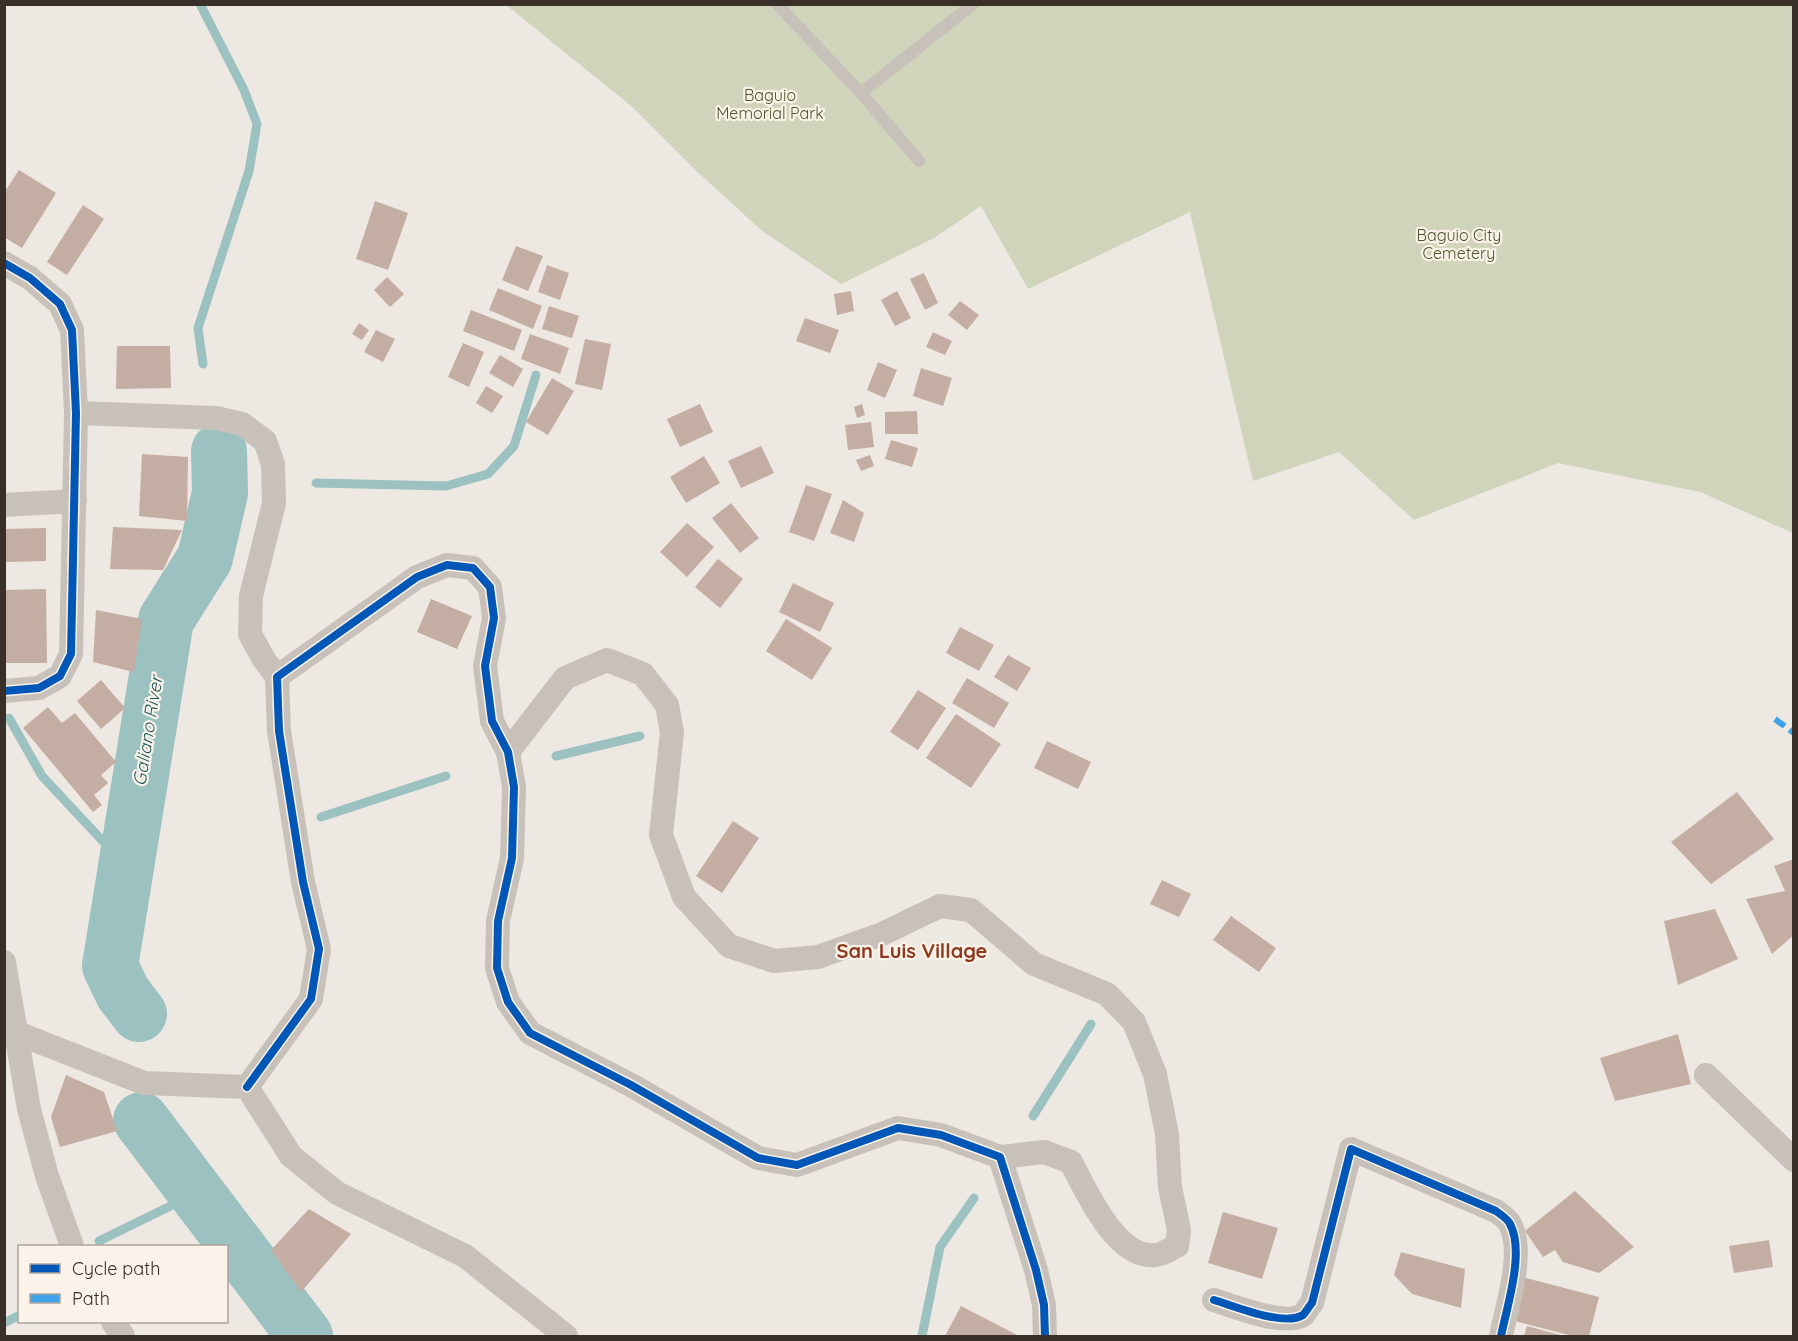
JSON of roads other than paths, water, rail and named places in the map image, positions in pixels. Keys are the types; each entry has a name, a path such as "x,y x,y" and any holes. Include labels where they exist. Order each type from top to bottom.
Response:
{"street":[{"path":"4,263 30,278 60,304 72,330 76,413 71,654 60,676 39,688 4,691"},
{"path":"76,413 216,418 242,424 265,441 273,464 274,503 251,596 250,634 277,677 279,731 303,882 319,949 310,999 247,1087"},
{"path":"4,505 75,501"},
{"path":"277,677 417,577 447,565 473,568 490,587 494,618 485,666 492,721 508,752 514,787 512,858 498,921 497,968 508,1002 530,1033 631,1085 758,1158 797,1165 898,1128 941,1135 1000,1157 1044,1152 1071,1162 1094,1205 1121,1242 1141,1254 1157,1256 1177,1246 1179,1230 1170,1187 1167,1134 1155,1074 1134,1022 1107,994 1034,964 971,910 940,906 882,934 818,957 774,961 729,946 684,897 661,835 672,732 667,705 643,674 607,660 565,678 508,752"},
{"path":"4,962 29,1110 47,1176 72,1245"},
{"path":"17,1033 144,1083 247,1087"},
{"path":"1706,1075 1794,1160"},
{"path":"247,1087 291,1156 337,1193 465,1256 566,1336"},
{"path":"1214,1300 1264,1315 1288,1319 1303,1314 1312,1303 1351,1149 1496,1211 1509,1221 1515,1237 1515,1265 1501,1336"},
{"path":"1000,1157 1015,1197 1022,1229 1036,1270 1044,1305 1045,1336"},
{"path":"114,1323 123,1336"}],"lane":[{"path":"777,4 861,93 919,161"},
{"path":"861,93 973,4"}],"waterway":[{"path":"200,4 244,90 257,124 249,171 198,328 203,364"},
{"path":"316,483 446,486 488,474 514,446 536,375"},
{"name":"Galiano River","path":"139,1014 123,993 110,966 166,620 205,558 220,493 219,451"},
{"path":"9,718 42,776 126,866"},
{"path":"556,756 640,736"},
{"path":"321,817 446,776"},
{"path":"1033,1116 1091,1024"},
{"name":"Galiano River","path":"141,1120 305,1336"},
{"path":"99,1241 197,1193"},
{"path":"922,1336 940,1247 974,1198"},
{"path":"4,1323 18,1316"}],"district":[{"name":"San Luis Village","path":"912,951"}],"park label":[{"name":"Baguio Memorial Park","path":"770,104"},
{"name":"Baguio City Cemetery","path":"1459,244"}]}
